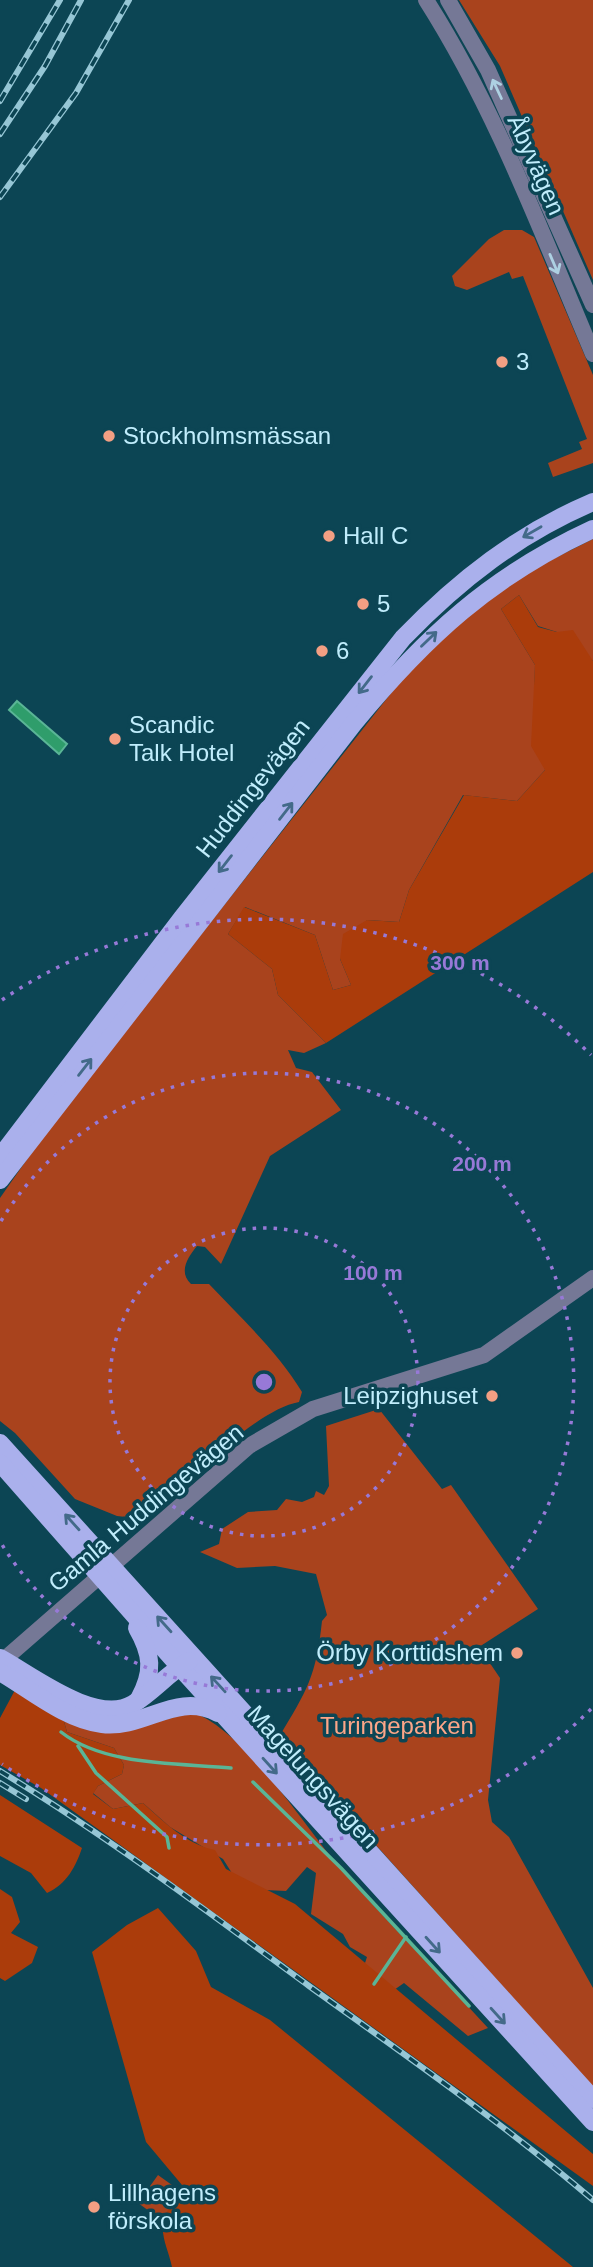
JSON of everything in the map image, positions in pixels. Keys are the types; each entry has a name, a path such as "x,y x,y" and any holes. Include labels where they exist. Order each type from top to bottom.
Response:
{"main road":[{"name":"Huddingevägen","path":"0,1157 83,1045 403,638 485,562 541,527 593,502"},
{"name":"Huddingevägen","path":"0,1180 338,745 415,652 498,581 558,545 593,529"},
{"path":"0,1144 66,1057 83,1045"},
{"name":"Magelungsvägen","path":"0,1443 187,1666 593,2099"},
{"name":"Magelungsvägen","path":"0,1463 127,1596"},
{"path":"127,1596 150,1657 148,1680 139,1699"},
{"path":"1,1663 89,1707 119,1709 139,1699 187,1666"},
{"path":"1,1663 86,1721 114,1725 167,1707 191,1704 209,1708 224,1716"},
{"path":"126,1723 155,1704 187,1666"},
{"name":"Magelungsvägen","path":"187,1666 224,1716 593,2122"}],"street":[{"name":"Åbyvägen","path":"426,0 470,76 497,130 593,354"},
{"name":"Åbyvägen","path":"448,0 488,70 593,305"},
{"name":"Gamla Huddingevägen","path":"1,1663 249,1446 313,1409 484,1355 593,1278"}],"green space":[{"path":"459,0 593,0 593,280 500,66"},
{"path":"504,230 522,230 534,237 593,375 593,463 553,477 548,463 582,449 579,442 587,439 523,276 512,279 509,272 467,290 455,286 452,276 489,239"},
{"path":"593,539 593,661 557,632 538,626 519,595 501,609 535,665 534,703 545,770 517,801 463,795 409,890 399,922 367,920 340,959 351,985 333,990 315,935 245,907 228,934 272,969 278,995 326,1043 304,1053 288,1050 296,1068 312,1072 341,1110 270,1156 221,1264 205,1247 197,1246 188,1260 185,1275 191,1284 209,1284 258,1336 282,1363 302,1392 299,1402 281,1408 240,1434 144,1519 117,1516 75,1499 15,1433 0,1421 0,1198 51,1125 403,678 464,618 529,571"},
{"name":"Turingeparken","path":"379,1409 442,1489 451,1485 538,1609 479,1647 500,1678 488,1800 492,1822 509,1837 593,1988 593,2087 279,1737 309,1682 317,1656 322,1621 327,1615 316,1574 275,1566 237,1568 200,1552 219,1544 222,1529 248,1512 277,1510 286,1499 302,1502 314,1497 316,1491 324,1495 329,1486 326,1426"},
{"path":"192,1712 212,1722 252,1758 340,1868 488,2028 468,2036 404,1983 384,1997 362,1972 367,1957 350,1947 343,1934 311,1914 316,1873 307,1867 286,1891 242,1889 223,1859 170,1827 143,1803 113,1809 93,1793 98,1786 122,1774 124,1765 114,1748 67,1732 63,1718 109,1732 123,1732"},
{"path":"158,2175 183,2193 163,2221 138,2203"}],"shaded area":[{"path":"519,595 538,627 557,632 573,630 593,661 593,872 326,1043 278,995 272,969 228,934 244,907 315,935 333,990 351,985 340,959 343,934 367,920 399,922 409,890 464,795 517,801 545,770 531,746 535,665 501,609"},
{"path":"17,701 67,744 59,754 9,710"},
{"path":"15,1690 63,1718 67,1732 114,1748 124,1765 122,1774 98,1786 93,1794 113,1809 143,1803 185,1838 215,1850 226,1869 295,1904 593,2154 593,2186 41,1788 0,1765 0,1718"},
{"path":"0,1795 82,1848 70,1874 60,1885 47,1893 31,1873 0,1856"},
{"path":"0,1889 12,1897 20,1922 11,1933 38,1947 32,1963 5,1981 0,1978"},
{"path":"158,1908 196,1951 211,1987 270,2020 573,2267 172,2267 163,2225 182,2185 146,2142 92,1952 127,1925"}],"waterway":[{"path":"61,1732 78,1743 120,1757 231,1768"},
{"path":"78,1746 96,1773 167,1837 169,1848"},
{"path":"253,1782 341,1868 469,2006"},
{"path":"374,1984 406,1937"}],"railway":[{"path":"0,101 60,0"},
{"path":"0,134 45,66 81,0"},
{"path":"0,197 76,93 129,0"},
{"path":"0,1771 118,1848 195,1903 489,2117 593,2200"},
{"path":"0,1783 26,1799"}],"place":[{"name":"3","path":"502,362"},
{"name":"Stockholmsmässan","path":"109,436"},
{"name":"Hall C","path":"329,536"},
{"name":"5","path":"363,604"},
{"name":"6","path":"322,651"},
{"name":"Scandic Talk Hotel","path":"115,739"},
{"name":"Leipzighuset","path":"492,1396"},
{"name":"Örby Korttidshem","path":"517,1653"},
{"name":"Lillhagens förskola","path":"94,2207"}]}
